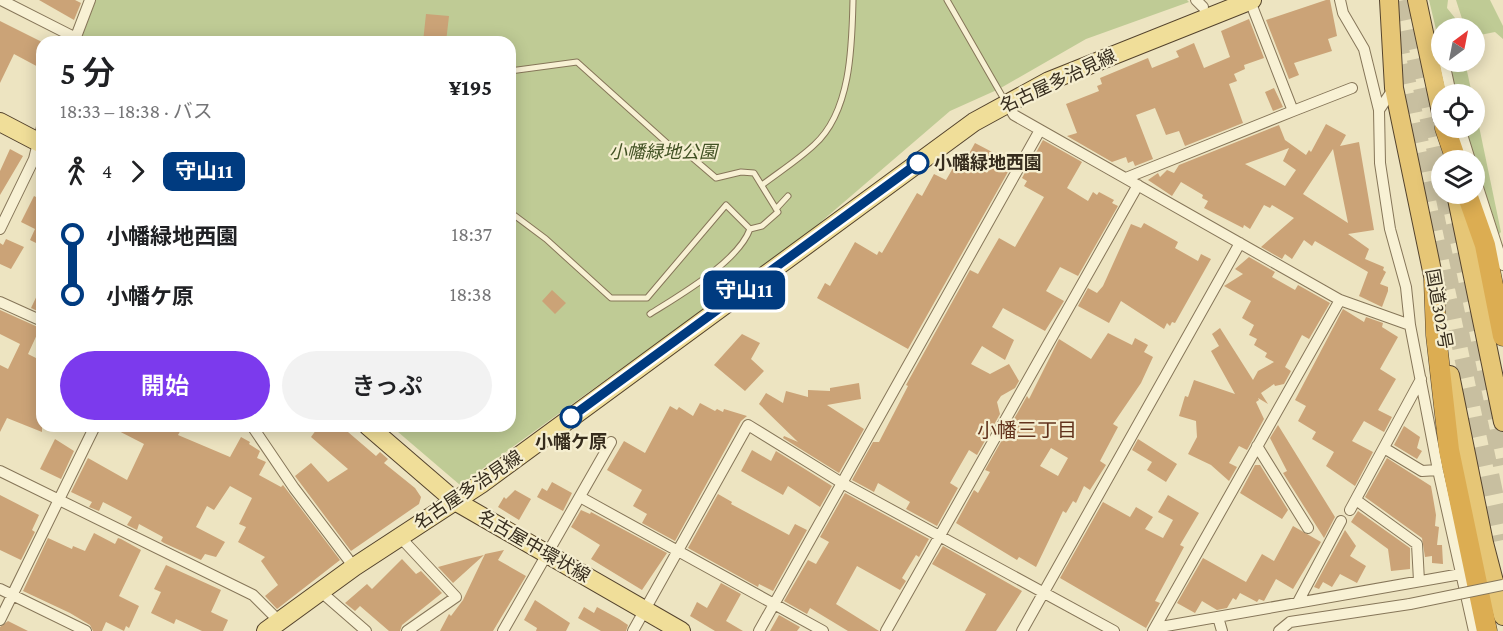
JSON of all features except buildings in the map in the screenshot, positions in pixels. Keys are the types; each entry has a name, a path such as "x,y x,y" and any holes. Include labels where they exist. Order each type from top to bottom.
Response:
{"highway":[{"name":"国道302号","path":"1389,0 1394,88 1434,281 1453,397 1484,543 1503,616"},
{"path":"1417,0 1434,84"},
{"path":"1458,204 1503,422"},
{"path":"1471,204 1485,245 1503,336"},
{"path":"1434,281 1436,335 1449,450 1487,631"}],"main road":[{"name":"名古屋多治見線","path":"272,626 354,567 455,501 974,122 1006,102 1049,81 1251,0"},
{"path":"0,122 36,136"},
{"name":"名古屋中環状線","path":"375,432 455,501 681,631"}],"street":[{"path":"1,0 68,36"},
{"path":"76,36 90,0"},
{"path":"1251,0 1293,111"},
{"path":"1340,0 1343,13 1364,49 1379,110 1380,163 1390,229 1406,287 1410,325 1438,470 1474,631"},
{"path":"1423,30 1431,40"},
{"path":"1126,178 1352,88"},
{"path":"1379,110 1394,88"},
{"path":"1006,102 1014,115 1340,300 1410,325"},
{"path":"759,631 1040,130"},
{"path":"0,229 36,153"},
{"path":"886,631 1138,185"},
{"path":"1483,204 1503,265"},
{"path":"1022,631 1240,243"},
{"path":"1154,629 1340,300"},
{"path":"0,302 36,318"},
{"path":"1350,510 1421,379"},
{"path":"633,631 748,425 842,483 1114,631"},
{"path":"0,620 92,432"},
{"path":"256,432 294,488 354,567"},
{"path":"503,631 611,442"},
{"path":"1257,446 1308,528"},
{"path":"1384,448 1422,471 1438,470"},
{"path":"0,471 254,595 272,626"},
{"path":"580,497 823,631"},
{"path":"1356,500 1417,544 1419,581"},
{"path":"1298,602 1341,521"},
{"path":"399,537 456,597 407,631"},
{"path":"1154,629 1461,574"},
{"path":"1279,631 1290,622 1410,604 1503,585"},
{"path":"0,589 86,631"},
{"path":"320,591 366,631"},
{"path":"1218,617 1222,631"}],"lane":[{"path":"762,184 815,144 833,122 842,97 846,75 851,42 853,0"},
{"path":"947,0 1006,102"},
{"path":"516,70 577,62 677,152 688,154 716,178 741,172 754,173 778,212 762,226 750,229"},
{"path":"776,209 788,196"},
{"path":"516,216 546,239 611,298 646,298 726,205 750,229"},
{"path":"650,314 719,266 746,241 750,229"}],"green space":[{"name":"小幡緑地公園","path":"96,0 1187,0 1189,2 1086,39 999,89 950,111 801,239 460,485 398,432 516,432 516,36 82,36"},
{"path":"1429,0 1448,0 1447,8 1455,18 1433,18"},
{"path":"1456,0 1490,0 1503,26 1503,39 1495,32 1485,34 1485,18 1462,18"},
{"path":"1452,72 1467,72 1470,84 1454,84"},
{"path":"1467,138 1481,138 1484,150 1471,150"},
{"path":"1485,155 1501,232 1499,234 1485,192"}],"tunnel":[{"path":"1404,0 1437,150"},
{"path":"1396,35 1503,540"},
{"path":"1447,204 1503,465"}],"bus line":[{"name":"守山11","path":"571,417 918,163"}],"place":[{"name":"小幡緑地西園","path":"918,163"},
{"name":"小幡ケ原","path":"571,417"}],"district":[{"name":"小幡三丁目","path":"1027,430"}]}
